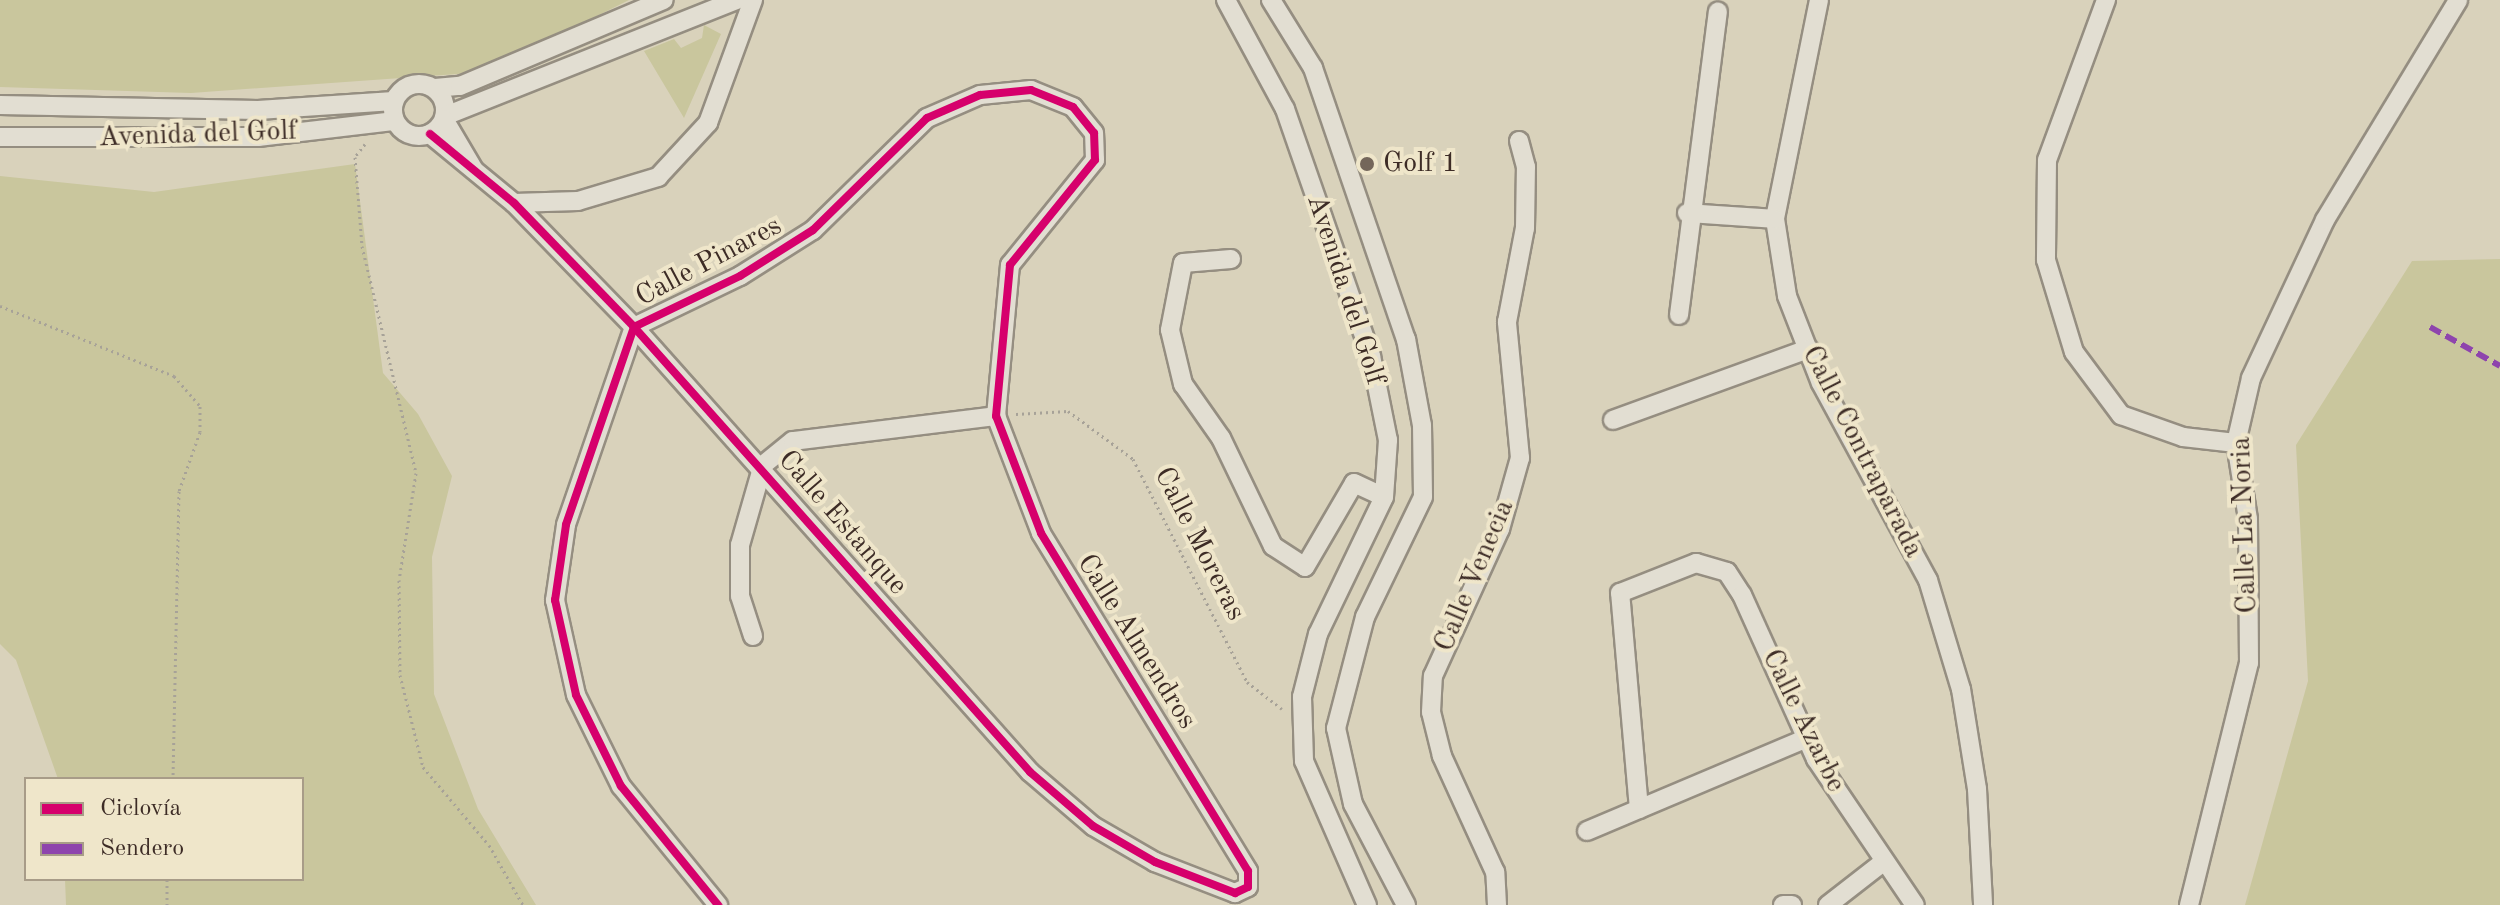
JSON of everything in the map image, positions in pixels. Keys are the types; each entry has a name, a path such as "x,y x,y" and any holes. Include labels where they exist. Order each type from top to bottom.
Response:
{"street":[{"path":"664,0 460,86 435,88 411,85 394,101 395,121 406,133 430,134 444,118 730,2 741,39"},
{"path":"514,203 578,201 658,177 708,123 753,0"},
{"name":"Avenida del Golf","path":"1226,0 1285,109 1371,356 1388,440 1384,497 1318,634 1301,716 1304,761 1367,905"},
{"name":"Avenida del Golf","path":"1271,0 1313,68 1406,339 1422,425 1423,497 1365,617 1336,728 1353,804 1406,905"},
{"name":"Calle Contraparada","path":"1819,0 1775,219 1787,296 1808,349 1928,580 1961,689 1977,789 1983,905"},
{"path":"2106,0 2047,160 2046,260 2074,352 2121,415 2183,437 2236,443"},
{"name":"Calle La Noria","path":"2189,905 2249,663 2248,519 2236,443 2280,304 2385,111 2458,0"},
{"path":"1679,315 1687,213 1718,11"},
{"path":"435,88 444,118"},
{"name":"Calle Pinares","path":"634,327 740,276 813,230 927,118 980,95 1031,90 1073,107 1094,133 1095,160 1010,265 996,416"},
{"name":"Avenida del Golf","path":"0,105 258,110 394,101"},
{"name":"Calle Estanque","path":"444,118 478,176"},
{"name":"Avenida del Golf","path":"0,137 258,137 395,121"},
{"name":"Calle Estanque","path":"430,134 514,203 634,327 763,465 1030,772 1093,826 1155,862 1235,893 1248,887"},
{"name":"Calle Venecia","path":"1497,905 1495,872 1442,756 1431,712 1433,676 1500,529 1520,458 1507,322 1525,228 1526,167 1519,141"},
{"path":"1687,213 1775,219"},
{"path":"1231,259 1183,263 1170,330 1183,384 1221,438 1273,546 1305,567 1354,483 1384,497"},
{"path":"634,327 566,525 555,600 576,695 621,786 718,905"},
{"path":"1613,420 1808,349"},
{"path":"753,636 740,596 740,545 763,465 793,441 996,416"},
{"name":"Calle Almendros","path":"996,416 1041,533 1173,739 1248,871 1248,887"},
{"name":"Calle Azarbe","path":"1639,809 1620,593 1696,563 1727,572 1807,738 1882,863 1915,905"},
{"path":"1587,831 1807,738"},
{"path":"1828,905 1882,863"},
{"path":"1783,905 1792,905"}],"path":[{"path":"365,125 355,157 362,246 416,473 399,580 400,675 423,767 489,845 523,905"},
{"path":"0,306 174,376 200,406 200,432 179,491 173,777"},
{"path":"167,881 167,905"}],"shaded area":[{"path":"0,0 629,0 485,72 191,93 0,87"},
{"path":"704,25 721,34 684,118 644,51 674,39 681,48 702,38"},
{"path":"355,164 383,373 418,414 452,476 432,557 434,694 478,809 536,905 66,905 65,881 304,881 304,777 57,777 16,660 0,644 0,176 154,192"},
{"path":"2500,259 2500,905 2245,905 2308,681 2296,445 2412,261"}],"marked path":[{"path":"2430,327 2500,366"}],"cycle path":[{"path":"430,134 514,203 634,327 1030,772 1093,826 1155,862 1235,893 1248,887 1248,871 1041,533 996,416 1010,265 1095,160 1094,133 1073,107 1031,90 980,95 927,118 813,230 740,276 634,327 566,525 555,600 576,695 621,786 718,905"}],"place":[{"name":"Golf 1","path":"1367,164"}]}
